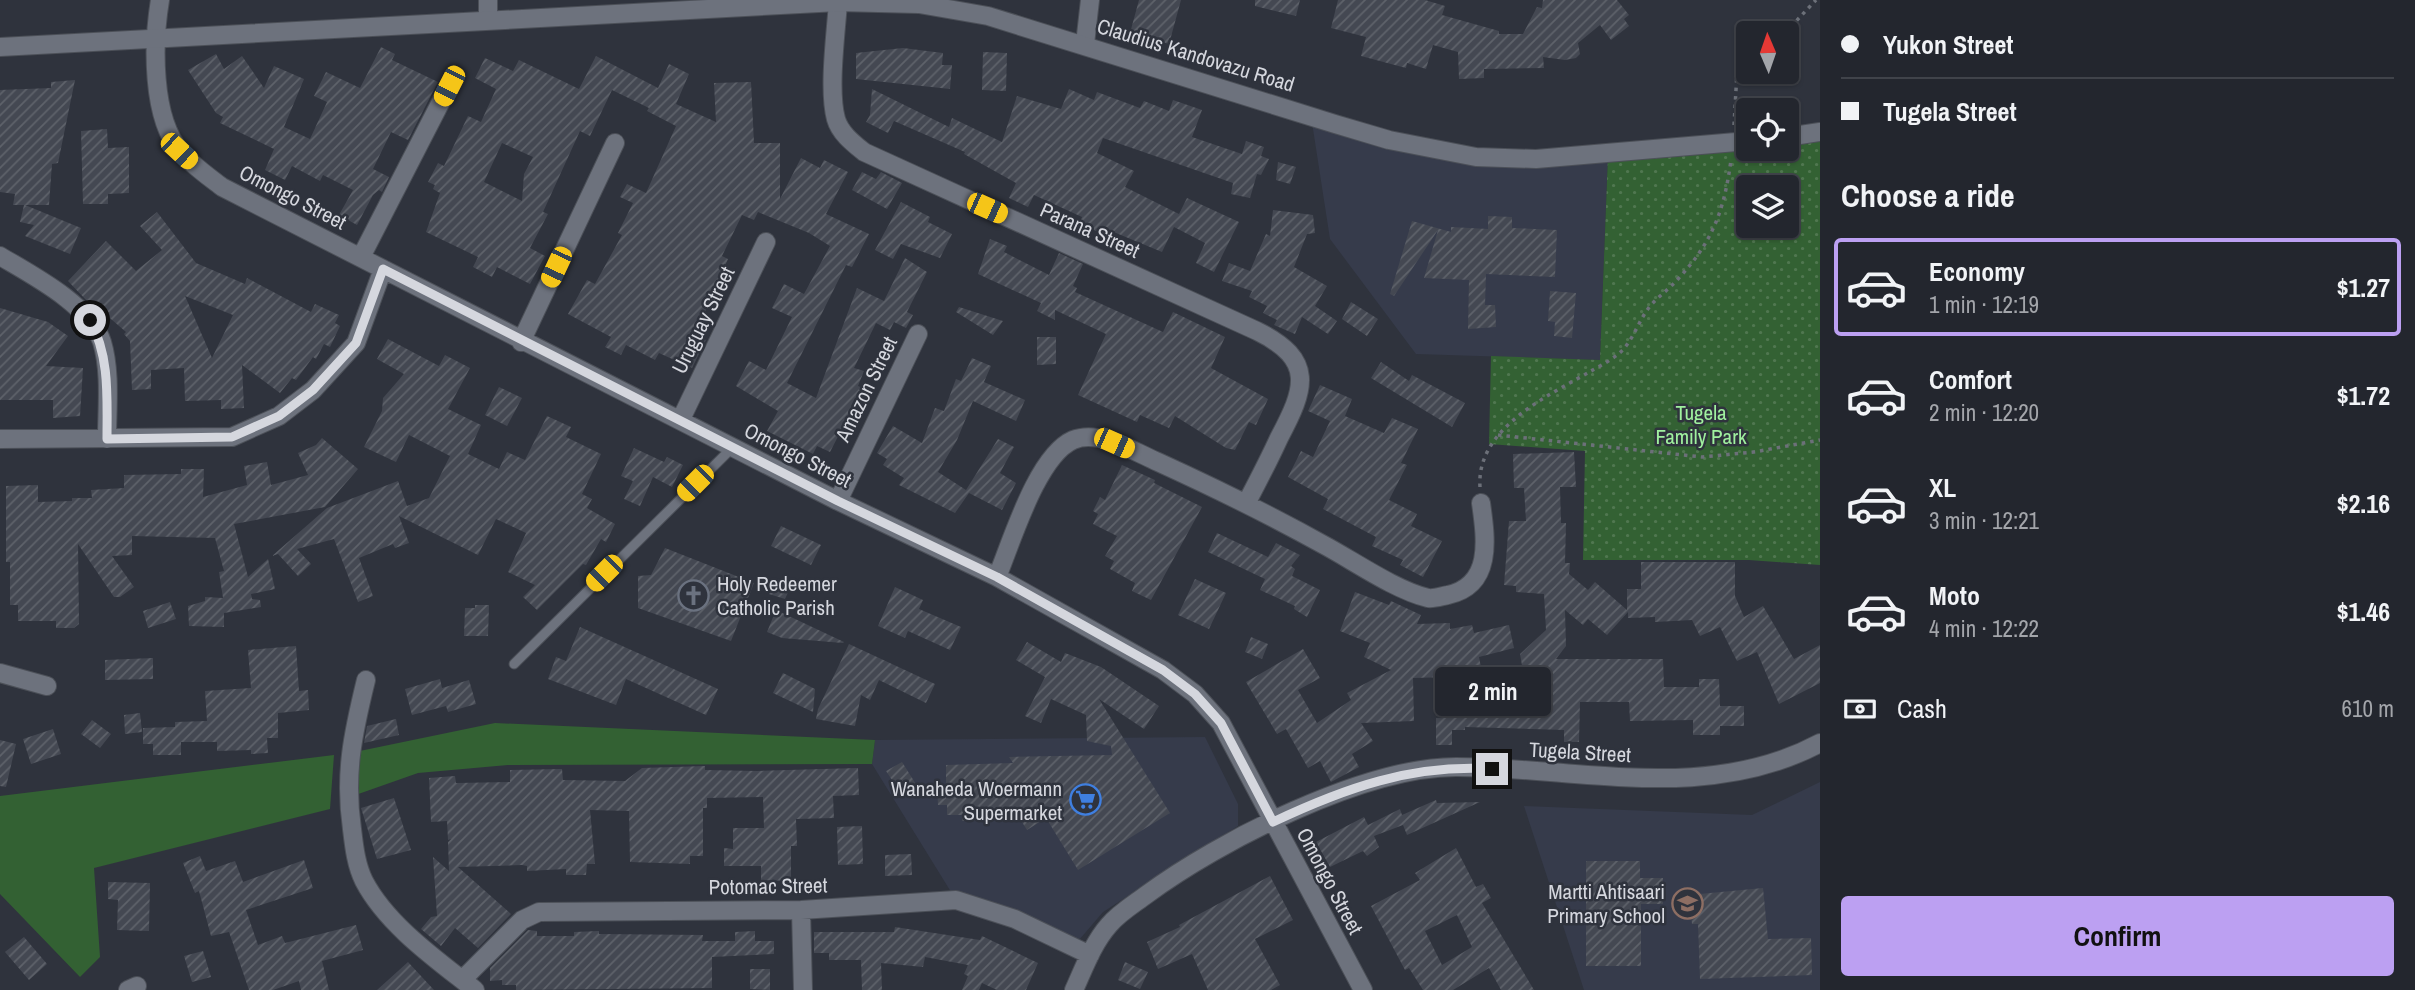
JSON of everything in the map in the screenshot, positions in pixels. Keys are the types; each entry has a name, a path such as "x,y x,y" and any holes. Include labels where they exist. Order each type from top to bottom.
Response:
{"street":[{"name":"Omongo Street","path":"160,0 153,41 168,130 179,151 222,187 522,342 681,419 838,501 997,577 1120,644 1195,694 1221,723 1356,987"},
{"path":"488,0 488,20"},
{"path":"1085,44 1090,0"},
{"name":"Claudius Kandovazu Road","path":"0,47 153,41 838,2 919,4 951,8 1085,44 1390,140 1476,157 1536,159 1736,142"},
{"name":"Parana Street","path":"838,2 834,69 836,118 844,135 864,152 1257,331 1291,354 1298,370 1299,400 1247,502"},
{"path":"361,257 449,86"},
{"path":"1799,135 1820,132"},
{"path":"522,342 615,143"},
{"name":"Uruguay Street","path":"681,419 766,242"},
{"path":"0,256 41,280 90,320 102,341 107,371 107,439"},
{"path":"0,439 232,437 279,416 313,390 356,343 383,269"},
{"name":"Amazon Street","path":"838,501 918,334"},
{"path":"997,577 1041,474 1062,448 1074,440 1090,437 1114,443 1247,502 1385,578 1430,599 1461,592 1477,577 1485,561 1486,536 1481,503"},
{"path":"0,673 47,686"},
{"path":"366,680 349,761 347,798 364,881 390,916 469,985"},
{"name":"Tugela Street","path":"1074,990 1109,924 1157,887 1273,822 1321,799 1405,773 1454,767 1622,778 1686,779 1751,770 1791,759 1820,743"},
{"name":"Potomac Street","path":"469,985 522,920 539,912 801,910 956,900 1015,919 1090,956"},
{"path":"801,910 803,990"}],"lane":[{"path":"514,664 733,447"}],"path":[{"path":"1796,21 1816,0"},
{"path":"1481,503 1479,476 1483,454 1497,435 1540,401 1626,347 1636,324 1653,303 1677,281 1715,230 1736,160"},
{"path":"1497,435 1702,457 1754,452 1820,440"}],"shaded area":[{"path":"1311,116 1484,157 1608,155 1600,360 1416,354 1330,239"},
{"path":"1205,737 1238,804 1238,826 1103,912 1073,947 956,900 872,764 875,740"},
{"name":"Martti Ahtisaari Primary School","path":"1820,782 1820,990 1584,990 1524,806 1752,815"}],"green space":[{"name":"Tugela Family Park","path":"1820,132 1820,565 1749,560 1583,560 1585,451 1489,444 1491,356 1600,360 1608,155 1736,151 1736,161 1799,161 1799,135"},
{"path":"495,723 875,740 872,764 508,765 418,773 347,798 350,753"},
{"path":"334,755 330,809 94,868 100,957 80,977 0,894 0,796"}],"building":[{"path":"1139,0 1181,0 1169,44 1130,33"},
{"path":"1255,0 1300,0 1296,16 1255,6"},
{"path":"1338,0 1425,0 1445,6 1442,15 1499,31 1499,34 1523,34 1537,7 1542,8 1543,0 1617,0 1629,15 1624,19 1629,26 1611,40 1600,25 1578,43 1580,54 1576,58 1565,60 1543,57 1544,68 1484,69 1484,78 1459,79 1458,52 1433,45 1426,69 1407,63 1406,68 1361,56 1366,37 1331,28"},
{"path":"381,47 395,54 392,60 438,82 408,140 391,132 373,169 389,177 382,192 379,190 373,195 357,225 339,215 353,190 323,175 320,181 292,166 285,180 265,170 274,149 220,123 223,117 216,113 188,70 216,54 224,69 242,56 264,88 274,66 304,79 284,127 310,139 327,102 314,96 326,72 360,88"},
{"path":"903,48 943,53 942,65 952,65 950,89 856,79 856,53"},
{"path":"983,52 1007,53 1006,91 982,90"},
{"path":"596,56 658,88 669,64 689,74 676,104 716,122 714,83 751,82 754,143 780,143 780,199 801,158 820,168 824,160 848,172 826,214 869,234 852,267 846,265 787,383 816,398 857,288 884,301 905,258 927,272 907,312 913,315 906,328 894,322 890,330 876,323 854,368 864,371 858,386 863,388 830,452 817,446 813,454 767,431 778,411 736,386 749,361 766,370 792,317 772,308 784,284 804,294 830,246 809,233 758,212 754,220 742,215 722,256 728,259 695,335 706,340 692,368 659,353 655,360 626,345 621,355 605,347 611,337 568,314 587,280 595,284 622,235 618,233 633,203 620,197 627,184 646,193 676,126 647,111 649,108 612,90 590,136 580,131 543,212 548,214 530,248 545,256 530,284 497,267 492,277 473,267 478,257 426,232 440,193 433,189 435,185 428,182 438,163 444,166 468,116 481,122 496,89 475,78 485,58 513,71 519,60 579,89","holes":["502,143 533,157 524,174 522,201 484,182"]},
{"path":"75,80 58,163 52,164 49,205 25,205 81,228 70,254 25,236 34,225 20,222 24,205 13,205 15,194 0,192 0,90 51,88 51,82"},
{"path":"872,89 949,127 952,118 1002,142 1017,96 1061,109 1069,89 1094,100 1097,92 1140,108 1144,101 1169,111 1173,100 1202,110 1192,137 1242,154 1246,141 1264,147 1261,156 1269,159 1261,175 1257,174 1250,198 1231,194 1233,183 1103,138 1097,153 1134,171 1125,187 1179,214 1187,198 1239,222 1214,272 1196,263 1205,243 1174,227 1162,252 1104,228 1101,233 1079,224 1082,217 1034,195 1028,207 1009,198 1016,183 964,154 965,152 894,121 888,133 866,122 870,115"},
{"path":"107,129 108,148 129,147 129,193 108,194 108,204 83,204 81,131"},
{"path":"1278,162 1296,167 1290,184 1276,180"},
{"path":"862,172 876,179 881,172 902,183 887,209 852,190"},
{"path":"901,202 930,217 928,222 952,234 940,258 901,244 893,259 875,250"},
{"path":"1273,210 1313,215 1315,233 1307,234 1294,267 1327,286 1315,306 1337,321 1328,334 1302,317 1295,334 1274,325 1277,320 1263,313 1267,306 1249,297 1252,291 1222,281 1229,263 1250,271 1266,234 1270,236"},
{"path":"157,212 196,263 245,284 247,278 311,312 315,304 339,315 335,323 340,326 330,347 324,344 316,359 313,357 296,380 292,378 280,393 242,365 244,408 221,409 221,400 185,401 184,368 151,370 151,389 132,390 130,341 124,334 126,332 87,301 68,281 106,241 136,271 162,250 140,226","holes":["185,296 233,315 212,358"]},
{"path":"1488,216 1512,217 1512,228 1557,230 1555,277 1486,274 1485,305 1495,305 1496,327 1468,329 1469,280 1424,278 1438,230 1394,296 1390,294 1412,221 1451,232 1451,227 1488,229"},
{"path":"990,239 1007,246 1004,252 1049,275 1059,253 1083,264 1073,286 1077,288 1075,292 1163,332 1173,312 1225,337 1211,368 1268,399 1256,425 1249,422 1235,450 1226,448 1175,416 1169,428 1140,415 1137,422 1078,395 1106,334 1055,310 1055,320 1037,311 1041,303 978,274"},
{"path":"1550,291 1576,293 1572,338 1554,336 1555,322 1548,321"},
{"path":"1351,302 1378,319 1367,336 1342,319"},
{"path":"959,307 1003,321 993,335 956,312"},
{"path":"0,308 48,322 68,336 46,366 83,368 80,416 53,418 53,400 0,400"},
{"path":"1037,337 1056,337 1056,364 1037,365"},
{"path":"388,339 439,366 445,355 470,368 448,409 481,425 468,454 499,469 507,452 525,460 547,416 571,427 566,437 601,454 582,494 592,499 587,508 615,524 606,542 601,539 586,565 583,564 537,610 523,597 535,585 508,572 526,533 496,519 478,555 399,516 409,543 395,548 393,544 359,558 373,596 358,602 334,539 297,549 311,564 298,576 278,554 272,556 327,508 398,481 407,506 429,498 450,456 409,435 396,462 364,447 382,411 383,398 404,374 377,359"},
{"path":"972,358 991,366 984,382 1025,400 1016,421 973,401 957,440 938,472 966,490 998,439 1014,447 1000,473 1016,483 1002,510 969,493 955,513 899,485 904,478 883,465 887,459 877,453 893,426 922,443 935,408 944,411 956,379 961,381"},
{"path":"1381,362 1409,381 1412,375 1465,403 1452,427 1371,378"},
{"path":"1320,385 1352,399 1345,416 1384,433 1392,418 1418,429 1401,463 1407,465 1389,500 1417,514 1411,526 1442,541 1423,577 1400,565 1403,560 1372,546 1376,537 1323,509 1328,499 1288,477 1301,451 1313,457 1330,421 1308,411"},
{"path":"499,387 522,398 507,426 485,415"},
{"path":"322,438 358,469 325,507 234,524 248,577 268,559 275,589 251,594 252,599 260,600 261,607 224,613 224,627 189,626 188,606 205,601 205,597 223,598 219,572 224,571 215,538 132,536 132,555 112,556 134,587 120,597 114,597 78,544 79,624 74,628 56,628 56,621 18,621 18,605 10,605 10,562 6,562 6,486 38,485 38,502 72,501 72,498 92,498 91,490 124,488 124,475 181,474 181,469 204,469 203,497 247,485 244,466 267,462 271,485 308,475 298,453 316,445"},
{"path":"634,448 664,462 667,457 683,465 672,487 653,477 640,506 624,499 633,481 621,476"},
{"path":"1574,452 1576,487 1560,487 1561,523 1566,523 1565,563 1570,563 1569,574 1588,590 1595,582 1627,610 1627,589 1641,589 1641,562 1735,562 1735,596 1744,617 1763,606 1794,659 1820,645 1820,683 1779,704 1757,652 1737,661 1720,627 1700,636 1692,620 1655,622 1655,617 1628,618 1628,612 1607,635 1588,619 1583,625 1565,610 1566,646 1556,659 1663,659 1664,687 1699,687 1699,679 1719,679 1720,706 1744,706 1744,726 1720,726 1720,735 1693,735 1693,720 1630,721 1629,702 1580,702 1579,742 1564,742 1564,730 1465,727 1465,730 1452,730 1452,745 1436,745 1436,718 1450,718 1450,677 1413,678 1414,721 1361,723 1373,741 1352,754 1359,767 1331,782 1320,761 1308,768 1286,729 1277,734 1246,682 1303,649 1320,678 1298,690 1317,723 1351,700 1347,693 1391,670 1364,657 1370,643 1340,631 1355,592 1389,605 1391,601 1421,615 1417,624 1450,623 1450,629 1472,625 1474,633 1509,625 1514,648 1479,657 1485,688 1526,688 1520,654 1546,630 1544,594 1516,592 1516,586 1504,585 1509,521 1526,521 1524,488 1514,488 1513,454"},
{"path":"1122,465 1202,507 1151,600 1132,591 1135,583 1110,569 1114,561 1105,556 1117,536 1093,524 1098,514 1093,511 1100,497 1105,500"},
{"path":"781,526 821,545 811,565 771,546"},
{"path":"1217,533 1268,557 1276,543 1300,555 1291,566 1295,569 1292,576 1320,590 1307,617 1294,609 1295,606 1260,590 1265,579 1208,552"},
{"name":"Holy Redeemer Catholic Parish","path":"665,548 754,583 731,641 638,608 638,576 651,575"},
{"path":"774,578 792,584 785,599 769,594"},
{"path":"1195,579 1226,593 1209,629 1178,615"},
{"path":"895,587 923,600 919,609 961,627 950,650 908,631 905,638 878,626"},
{"path":"170,602 176,619 148,628 143,611"},
{"path":"475,605 489,605 488,636 464,636 465,608 475,608"},
{"path":"776,610 844,642 782,638 767,632"},
{"path":"580,627 718,689 706,715 626,679 616,705 548,679 556,657 566,661"},
{"path":"1251,637 1268,644 1262,659 1245,652"},
{"path":"1027,642 1061,662 1065,653 1101,667 1159,706 1144,729 1099,699 1170,813 1078,870 1046,818 1027,830 1015,811 984,812 984,820 962,821 962,815 947,815 947,805 938,805 937,787 946,787 946,765 1013,763 1009,757 1112,755 1111,746 1087,741 1086,715 1051,699 1041,723 1025,716 1045,677 1016,660"},
{"path":"849,644 935,684 926,703 879,680 870,700 861,695 855,726 816,719 818,709"},
{"path":"296,646 299,691 308,690 309,710 278,713 278,738 267,738 268,753 251,754 251,750 217,751 217,742 181,742 181,755 153,755 153,744 143,744 143,728 175,727 175,722 207,721 205,691 251,688 248,650"},
{"path":"153,658 153,679 105,680 105,660"},
{"path":"783,673 815,689 813,712 773,693"},
{"path":"440,679 442,688 469,680 476,704 448,712 446,706 412,715 405,689"},
{"path":"140,713 142,732 125,734 124,715"},
{"path":"396,719 399,735 364,743 367,726"},
{"path":"92,720 111,734 100,748 81,734"},
{"path":"53,729 61,754 31,764 23,739"},
{"path":"0,740 16,744 6,787 0,786"},
{"path":"902,762 919,789 904,798 886,771"},
{"path":"705,766 705,770 757,771 858,768 859,795 833,796 834,818 796,819 797,846 791,846 791,881 761,880 761,866 724,866 724,848 733,849 733,828 764,828 763,797 707,798 707,808 703,808 703,856 690,856 690,864 630,862 629,811 590,810 595,864 587,864 586,875 566,875 566,869 527,871 527,866 522,865 458,867 511,914 478,948 455,928 441,946 421,929 431,917 437,916 433,857 449,871 448,842 451,839 448,840 447,821 431,822 429,778 455,776 456,783 510,782 510,770 562,769 563,780 625,781 642,768"},
{"path":"394,798 411,850 377,859 361,808"},
{"path":"1436,800 1437,803 1480,802 1407,835 1403,825 1374,836 1379,847 1367,856 1363,851 1330,867 1316,842 1364,817 1368,825 1400,809 1402,815"},
{"path":"862,826 863,864 838,865 837,827"},
{"path":"1456,848 1476,887 1483,884 1491,898 1482,903 1534,990 1501,990 1489,968 1453,990 1423,990 1409,968 1405,970 1371,906 1420,880 1415,873","holes":["1457,915 1472,947 1442,965 1425,931"]},
{"path":"911,854 912,875 885,876 885,855"},
{"path":"200,856 206,871 235,861 243,882 304,860 313,888 246,910 258,945 282,936 285,943 356,925 363,950 322,961 329,990 301,990 299,981 273,990 249,990 229,932 211,936 199,891 195,893 183,863"},
{"path":"1586,861 1640,861 1640,878 1663,878 1663,904 1641,904 1641,966 1586,966"},
{"path":"1270,876 1293,920 1255,939 1280,985 1271,990 1208,990 1192,954 1158,969 1147,942 1180,927 1179,925"},
{"path":"108,882 150,883 149,931 117,930 118,900 108,899"},
{"path":"1763,888 1768,939 1811,938 1812,975 1700,979 1698,924 1692,924 1689,895"},
{"path":"895,927 980,940 982,936 1038,963 1026,990 997,990 982,983 979,990 962,990 968,976 964,974 968,965 925,957 923,967 881,963 882,990 862,990 861,960 829,960 829,953 814,953 814,932 894,932"},
{"path":"528,930 537,931 537,936 574,936 574,932 599,931 599,934 703,935 702,941 735,941 735,932 755,931 755,941 774,941 774,954 712,957 712,988 516,990 516,985 502,985 502,980 490,981 490,968"},
{"path":"24,937 47,964 29,980 5,952"},
{"path":"203,951 211,977 192,982 184,956"},
{"path":"408,962 434,990 377,990"},
{"path":"1125,962 1148,972 1140,989 1118,980"},
{"path":"750,969 770,969 770,990 750,989"}],"place":[{"name":"Holy Redeemer Catholic Parish","path":"694,595"},
{"name":"Wanaheda Woermann Supermarket","path":"1085,800"},
{"name":"Martti Ahtisaari Primary School","path":"1688,903"}],"route":[{"path":"90,320 102,341 107,371 107,439 232,437 279,416 313,390 356,343 383,269 838,501 997,577 1163,670 1195,694 1221,723 1273,822 1321,799 1405,773 1454,767 1492,769"}]}
